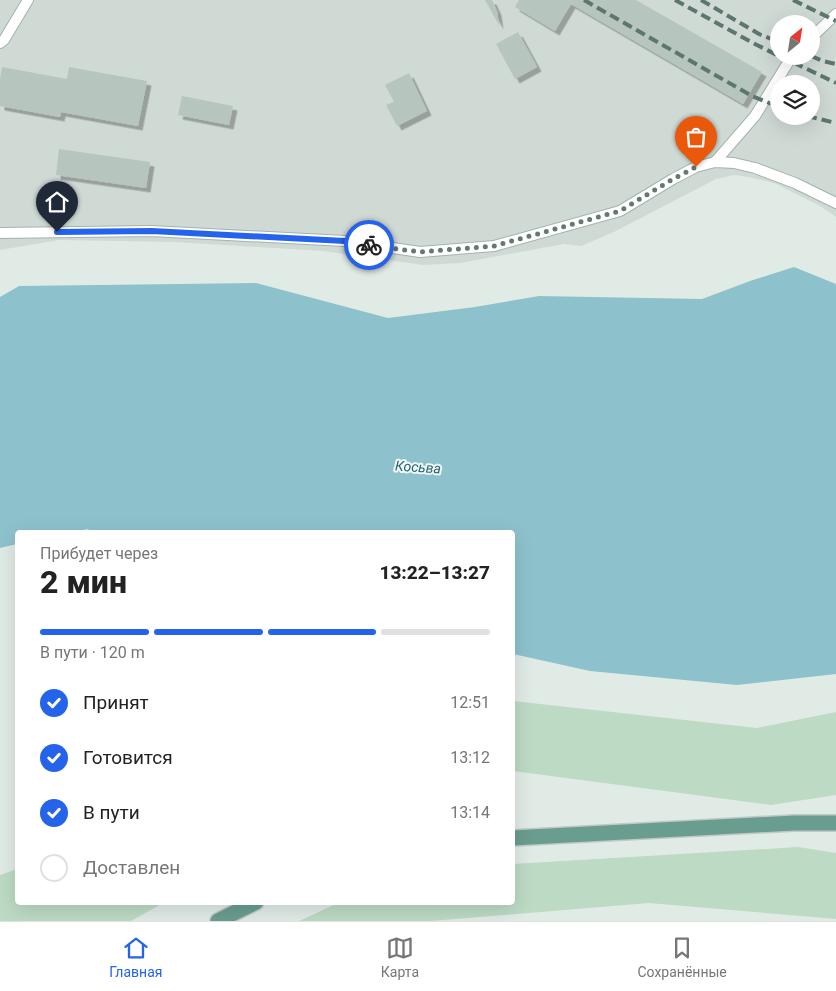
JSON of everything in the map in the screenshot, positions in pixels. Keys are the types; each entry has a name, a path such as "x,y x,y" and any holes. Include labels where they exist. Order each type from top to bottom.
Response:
{"main road":[{"path":"515,838 836,823"},
{"path":"218,921 250,905"}],"lane":[{"path":"0,43 4,40 28,0"},
{"path":"820,29 836,14"},
{"path":"715,162 755,116 787,65"},
{"path":"0,233 152,231 345,241 420,252 494,246 620,211 696,167 715,162 734,163 755,168 795,183 836,203"}],"shaded area":[{"path":"0,0 836,0 836,217 820,206 774,183 734,175 716,179 614,232 581,246 564,244 460,263 423,265 323,251 174,242 59,240 0,250"}],"green space":[{"path":"515,701 757,728 836,712 836,795 771,805 515,771"},
{"path":"798,847 836,853 836,919 649,903 431,921 299,921 334,905 515,905 515,864"},
{"path":"15,870 15,905 159,905 131,921 0,921 0,875"}],"water":[{"name":"Косьва","path":"794,267 836,284 836,674 737,685 590,671 515,654 515,530 15,530 15,544 0,548 0,297 19,286 256,283 388,318 475,307 539,296 702,299"}],"building":[{"path":"485,0 492,0 497,11 499,25"},
{"path":"519,0 636,0 762,72 743,104 571,4 555,31 515,7"},
{"path":"518,32 537,67 515,79 496,44"},
{"path":"2,67 67,79 69,67 147,81 138,126 61,112 60,117 0,106"},
{"path":"409,73 427,111 397,126 386,105 394,102 385,85"},
{"path":"182,96 233,106 229,125 178,115"},
{"path":"59,149 150,162 146,188 56,175"}],"railway":[{"path":"584,0 752,96 770,103"},
{"path":"675,0 770,52"},
{"path":"701,0 759,34 770,38"},
{"path":"793,0 836,21"},
{"path":"820,60 836,64"},
{"path":"799,65 836,83"},
{"path":"820,119 836,123"}],"way so far":[{"path":"369,245 420,252 494,246 620,211 696,167"}],"route":[{"path":"57,232 152,231 345,241 369,245"}]}
